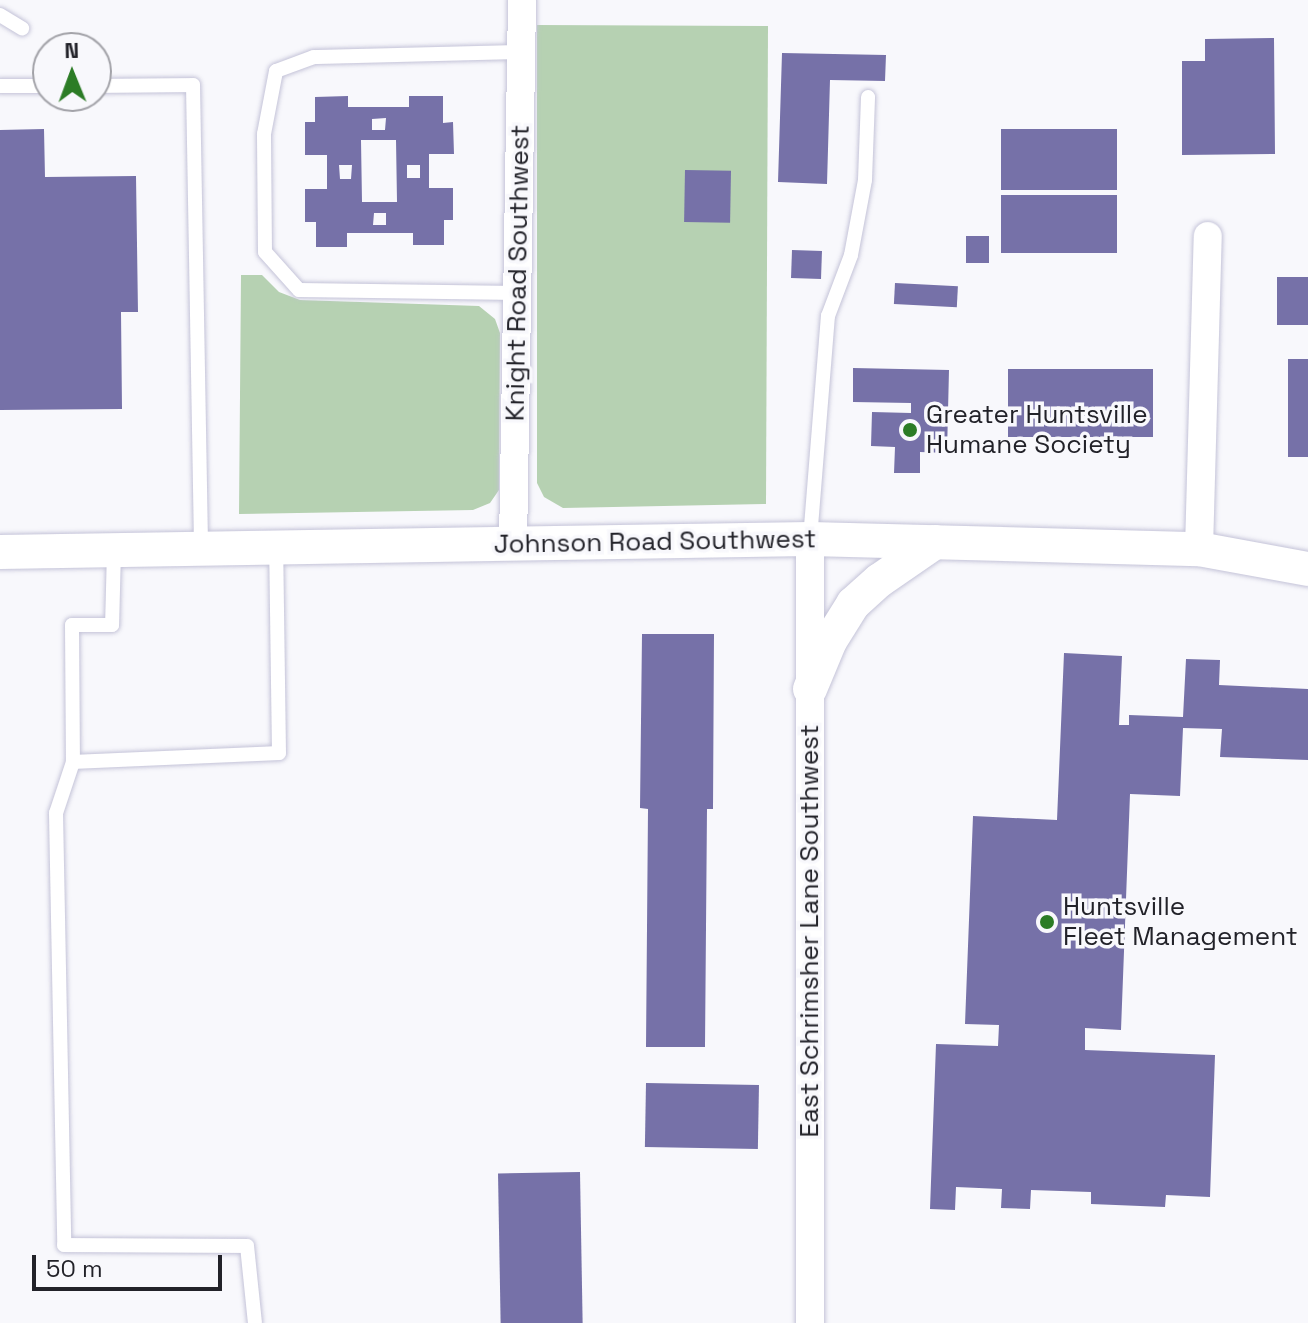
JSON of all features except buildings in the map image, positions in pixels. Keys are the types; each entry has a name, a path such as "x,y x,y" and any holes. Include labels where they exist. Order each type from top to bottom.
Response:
{"street":[{"name":"Knight Road Southwest","path":"513,545 522,0"},
{"path":"1199,549 1208,236"},
{"name":"Johnson Road Southwest","path":"0,552 810,539 1199,549 1308,569"},
{"name":"East Schrimsher Lane Southwest","path":"810,539 810,1323"},
{"path":"810,689 830,641 853,604 880,580 935,542"}],"lane":[{"path":"0,15 22,28"},
{"path":"518,293 299,290 265,252 264,134 276,71 314,57 521,52"},
{"path":"112,86 193,85 201,550"},
{"path":"0,86 32,86"},
{"path":"810,539 828,316 851,255 865,180 868,97"},
{"path":"73,762 279,753 276,548"},
{"path":"114,551 112,625 72,625 73,762 56,813 64,1245 247,1246 255,1323"}],"green space":[{"path":"537,25 768,26 766,504 563,508 544,497 537,483"},
{"path":"241,275 262,275 279,292 300,300 479,306 495,319 500,333 499,490 490,503 473,510 239,514"}],"place":[{"name":"Greater Huntsville Humane Society","path":"910,430"},
{"name":"Huntsville Fleet Management","path":"1047,922"}]}
